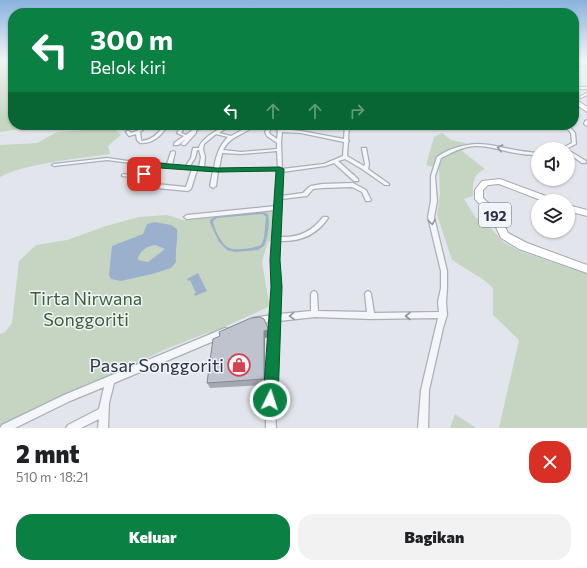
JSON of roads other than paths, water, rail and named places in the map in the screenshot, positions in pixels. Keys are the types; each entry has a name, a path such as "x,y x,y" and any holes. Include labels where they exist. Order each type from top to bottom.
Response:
{"main road":[{"path":"579,104 587,110"},
{"name":"192","path":"533,194 500,181 485,183 479,190 479,199 495,214 504,235 523,246 587,269"},
{"path":"575,210 587,213"}],"street":[{"path":"582,84 587,85"},
{"path":"581,97 587,94"},
{"path":"128,132 130,135 138,132 140,141 147,142 161,134 163,130"},
{"path":"181,130 179,133 186,136"},
{"path":"176,144 196,130"},
{"path":"183,144 197,130"},
{"path":"156,186 188,189 203,157 201,149 202,144 220,130"},
{"path":"213,186 220,151 227,141 244,130"},
{"path":"268,130 268,135 279,142"},
{"path":"271,428 270,400 277,287 275,265 280,170 280,130"},
{"path":"290,130 347,141"},
{"path":"345,157 347,130"},
{"path":"570,130 572,133 574,142"},
{"path":"215,133 232,137"},
{"path":"423,428 425,390 439,328 444,315 442,302 444,271 430,217 434,201 433,176 439,157 458,148 473,144 487,145 519,153 531,154"},
{"path":"187,168 195,149 201,149"},
{"path":"364,149 367,164 366,169"},
{"path":"220,151 241,153 279,150"},
{"path":"169,166 173,152"},
{"path":"575,156 584,162"},
{"path":"54,165 107,159 158,166 198,169 280,170 325,165 336,162 345,157"},
{"path":"345,157 366,169 387,184"},
{"path":"336,162 356,180"},
{"path":"124,175 130,176 149,174 158,166"},
{"path":"278,198 305,195 311,188 322,186 353,185 364,191 368,200"},
{"path":"187,217 277,208"},
{"path":"276,239 297,238 309,234 317,229 325,218"},
{"path":"314,294 314,314"},
{"path":"368,294 371,316"},
{"path":"245,324 275,317 314,314 371,316 444,315"},
{"path":"5,428 112,379 233,329"},
{"path":"103,428 105,398 112,379"},
{"path":"71,428 103,412"}],"water":[{"path":"263,212 268,214 269,222 267,239 264,246 258,250 235,252 227,250 219,242 210,223 210,220 215,217","holes":["263,214 266,217 264,238 261,245 241,249 232,249 226,246 221,240 213,221 217,218"]},
{"path":"155,222 171,225 177,229 176,262 171,268 152,274 121,281 111,279 109,275 112,246 143,234 147,224","holes":["155,245 165,249 148,262 138,260 141,252 149,247"]},
{"path":"198,273 207,291 195,296 194,294 196,293 190,280 188,281 187,279"}],"place":[{"name":"Pasar Songgoriti","path":"239,365"}],"park label":[{"name":"Tirta Nirwana Songgoriti","path":"86,308"}]}
